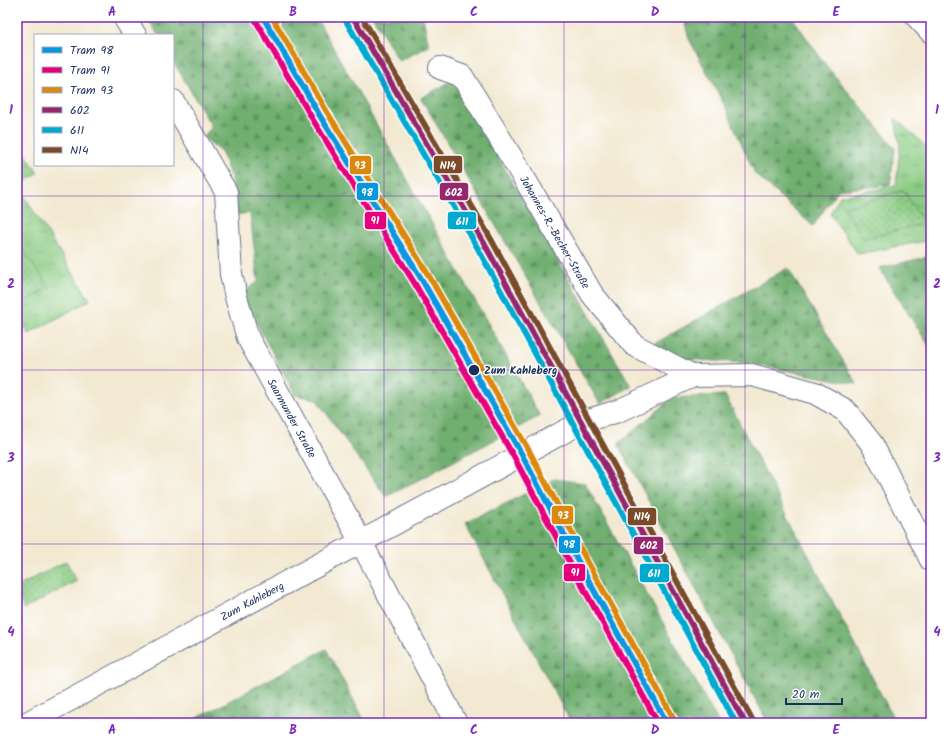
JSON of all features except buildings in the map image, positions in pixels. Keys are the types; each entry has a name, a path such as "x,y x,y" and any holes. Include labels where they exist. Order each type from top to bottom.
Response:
{"street":[{"path":"124,17 134,34"},
{"path":"353,17 484,243 745,723"},
{"path":"918,17 931,32"},
{"name":"Johannes-R.-Becher-Straße","path":"440,68 462,76 595,297 634,345 693,376"},
{"name":"Saarmunder Straße","path":"174,102 226,192 231,274 248,338 361,542 456,723"},
{"name":"Johannes-R.-Becher-Straße","path":"582,422 618,411 693,376 752,376 815,393 845,410 872,444 931,560"},
{"name":"Zum Kahleberg","path":"27,723 582,422"}],"green space":[{"path":"147,17 316,17 540,416 386,497 316,399 295,395 241,294 258,282 250,213 233,215 231,178 221,151 203,137 212,127 174,63 174,34 157,34"},
{"path":"373,17 423,17 429,46 399,61"},
{"path":"683,17 792,17 825,64 895,148 890,185 838,190 813,226 755,174 724,104 689,39"},
{"path":"453,80 631,386 600,404 421,98"},
{"path":"895,118 931,151 931,240 858,254 830,214 840,196 896,186 900,146"},
{"path":"21,147 38,173 18,186 90,300 29,334 17,316 17,149"},
{"path":"903,190 925,223 863,239 844,208"},
{"path":"17,242 50,288 19,304 17,300"},
{"path":"931,256 931,349 879,268"},
{"path":"788,268 857,384 748,363 686,359 652,345"},
{"path":"725,395 896,723 768,723 618,444 672,398"},
{"path":"554,479 585,483 719,723 571,723 465,524"},
{"path":"66,561 77,581 24,609 17,596 17,587"},
{"path":"326,649 366,723 188,723"}],"tram line":[{"name":"98","path":"263,17 320,116 422,280 522,455 580,565 667,723"},
{"name":"93","path":"272,17 327,112 429,276 529,451 587,561 674,719"},
{"name":"91","path":"256,21 313,120 415,284 515,459 573,569 658,723"}],"transit line":[{"name":"602","path":"353,17 484,243 745,723"},
{"name":"N14","path":"362,17 491,239 752,719"},
{"name":"611","path":"346,21 477,247 736,723"}],"place":[{"name":"Zum Kahleberg","path":"474,370"}]}
